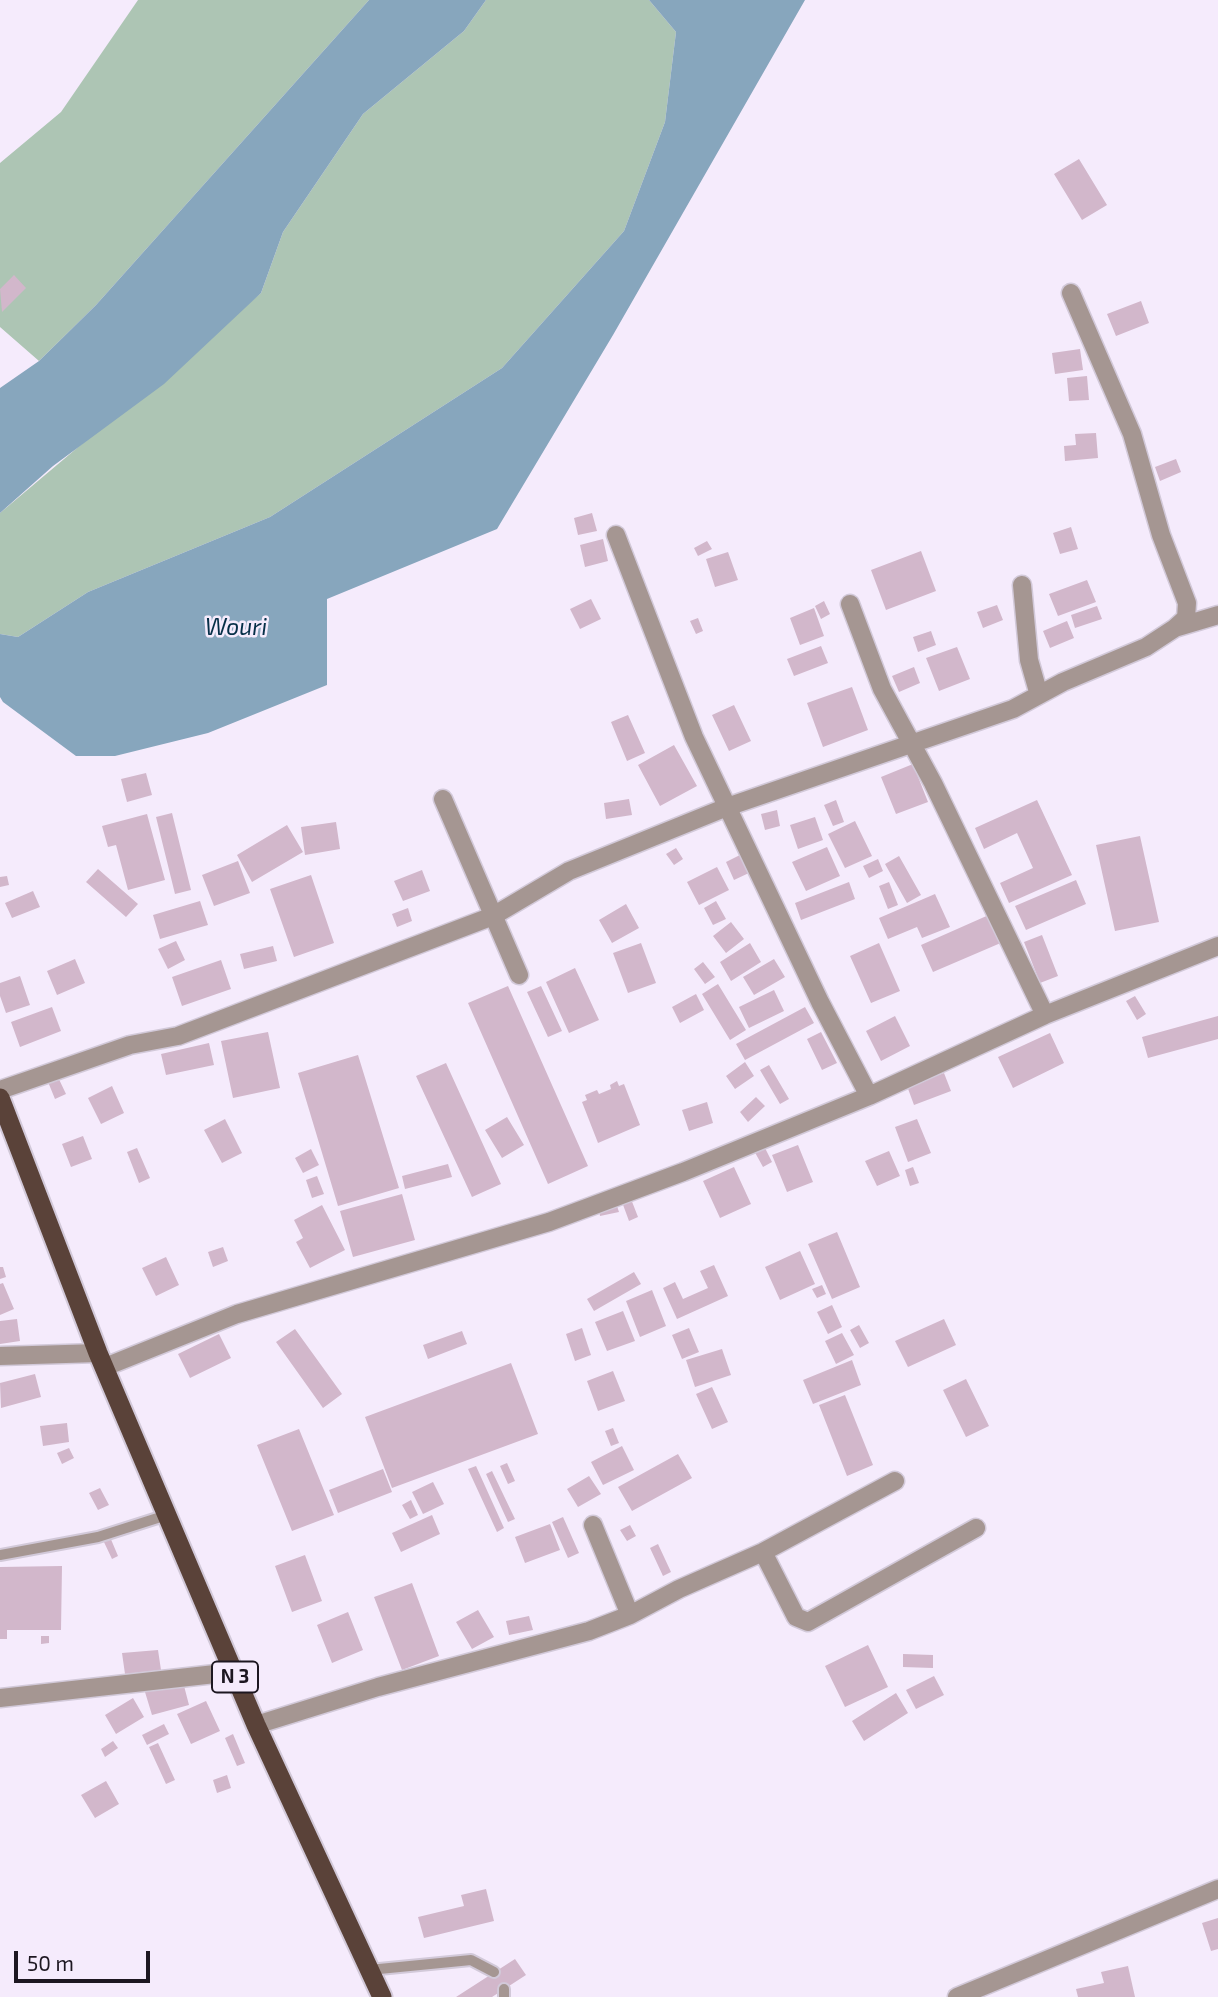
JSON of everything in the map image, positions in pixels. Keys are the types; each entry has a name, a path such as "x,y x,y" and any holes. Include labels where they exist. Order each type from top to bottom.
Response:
{"highway":[{"name":"N 3","path":"0,1098 102,1360 233,1672 382,1997"}],"street":[{"path":"0,1090 130,1045 178,1036 494,916 569,872 727,807 1013,709 1102,664 1146,647 1175,628 1186,618 1187,603 1161,535 1132,434 1072,293"},
{"path":"616,535 678,699 820,1002 869,1096"},
{"path":"1022,584 1029,660 1039,695"},
{"path":"850,604 882,689 913,745 1045,1015"},
{"path":"1175,628 1218,615"},
{"path":"443,799 519,975"},
{"path":"0,1356 102,1360 237,1314 549,1222 683,1172 869,1096 1045,1015 1218,946"},
{"path":"256,1725 378,1687 589,1630 630,1615 691,1583 763,1552 895,1481"},
{"path":"593,1525 630,1615"},
{"path":"763,1552 796,1617 808,1622 909,1568 976,1528"},
{"path":"0,1698 233,1672"},
{"path":"957,1997 1218,1889"}],"lane":[{"path":"0,1555 97,1537 167,1515"},
{"path":"369,1970 471,1960 494,1972"}],"green space":[{"path":"138,0 369,0 96,305 39,361 0,327 0,163 61,112"},
{"path":"486,0 649,0 676,32 665,122 624,231 502,368 270,517 88,592 18,637 0,634 0,513 261,293 283,232 363,114 464,31"}],"water":[{"path":"369,0 486,0 464,31 363,114 283,232 261,293 164,384 53,466 0,513 0,388 39,361 96,305"},
{"name":"Wouri","path":"649,0 805,0 613,335 497,529 327,599 327,685 208,733 115,756 76,756 3,702 0,697 0,634 18,637 88,592 270,517 502,368 624,231 665,122 676,32"}],"building":[{"path":"1079,159 1107,205 1082,220 1054,174"},
{"path":"14,275 26,288 2,312 0,289"},
{"path":"1141,301 1149,323 1116,336 1107,314"},
{"path":"1080,349 1083,370 1055,374 1052,353"},
{"path":"1087,376 1089,400 1069,401 1067,378"},
{"path":"1096,433 1098,458 1065,461 1064,446 1076,445 1075,434"},
{"path":"1176,459 1181,472 1160,481 1155,467"},
{"path":"592,513 597,531 578,535 574,518"},
{"path":"1071,527 1078,549 1060,554 1053,533"},
{"path":"603,539 608,561 585,567 580,545"},
{"path":"707,541 712,549 698,556 694,548"},
{"path":"921,551 936,591 886,610 871,570"},
{"path":"728,552 738,580 715,587 706,559"},
{"path":"1087,580 1096,602 1058,616 1049,594"},
{"path":"591,599 601,619 580,629 570,609"},
{"path":"824,601 830,614 821,619 815,606"},
{"path":"997,605 1003,620 983,628 977,612"},
{"path":"1097,606 1102,619 1075,628 1071,615"},
{"path":"814,608 824,636 800,645 790,618"},
{"path":"698,618 703,631 696,634 690,621"},
{"path":"1067,621 1074,638 1050,648 1043,631"},
{"path":"931,631 936,645 918,652 913,637"},
{"path":"821,646 828,663 794,676 787,659"},
{"path":"957,647 970,679 939,691 926,658"},
{"path":"914,667 920,683 899,692 892,676"},
{"path":"852,687 868,730 823,747 807,703"},
{"path":"734,705 751,741 729,751 712,715"},
{"path":"628,715 645,753 627,761 611,722"},
{"path":"674,745 697,786 660,806 638,765"},
{"path":"913,764 928,802 896,814 881,777"},
{"path":"146,773 152,795 127,802 121,779"},
{"path":"629,799 632,815 606,819 604,803"},
{"path":"836,800 844,822 833,826 824,805"},
{"path":"1037,800 1072,875 1009,903 1000,883 1033,868 1017,833 984,849 975,828"},
{"path":"777,810 780,826 765,830 761,814"},
{"path":"172,813 191,890 175,894 156,817"},
{"path":"147,814 165,880 128,890 116,845 108,847 102,826"},
{"path":"815,817 823,840 798,849 790,825"},
{"path":"855,821 872,856 845,868 828,834"},
{"path":"336,822 340,849 305,855 301,827"},
{"path":"287,825 303,852 252,882 237,855"},
{"path":"1140,836 1159,922 1115,931 1096,845"},
{"path":"827,847 840,876 806,891 792,862"},
{"path":"676,848 683,859 674,865 666,854"},
{"path":"742,854 751,872 734,880 726,862"},
{"path":"899,856 921,895 907,903 885,864"},
{"path":"878,859 883,871 869,878 863,866"},
{"path":"238,861 250,893 214,906 202,875"},
{"path":"717,867 729,890 699,905 687,882"},
{"path":"98,869 138,904 126,917 86,882"},
{"path":"422,870 430,891 403,901 394,881"},
{"path":"311,875 334,943 294,957 270,889"},
{"path":"7,876 9,885 0,887 0,877"},
{"path":"1076,880 1086,904 1026,930 1015,906"},
{"path":"849,882 855,899 801,920 795,903"},
{"path":"889,882 898,905 888,909 879,886"},
{"path":"33,891 40,907 12,918 5,903"},
{"path":"935,894 950,927 922,938 917,927 888,939 879,918"},
{"path":"200,901 208,925 160,939 153,915"},
{"path":"716,901 726,919 713,925 704,908"},
{"path":"626,904 639,928 612,943 599,920"},
{"path":"408,908 412,921 397,927 392,914"},
{"path":"991,914 1003,942 933,972 921,945"},
{"path":"731,922 744,939 726,953 713,936"},
{"path":"1042,935 1058,976 1040,983 1024,942"},
{"path":"176,941 185,960 168,969 158,949"},
{"path":"641,943 656,983 628,993 613,953"},
{"path":"750,943 761,962 731,981 720,962"},
{"path":"879,943 900,991 871,1003 850,956"},
{"path":"273,946 277,961 244,969 240,954"},
{"path":"75,959 85,983 57,995 47,971"},
{"path":"774,959 785,977 754,995 743,977"},
{"path":"221,960 231,989 182,1006 172,977"},
{"path":"703,962 715,977 705,984 694,969"},
{"path":"575,968 599,1020 569,1033 546,982"},
{"path":"20,976 30,1005 6,1013 0,996 0,983"},
{"path":"718,984 746,1030 730,1040 702,994"},
{"path":"508,986 588,1166 548,1184 468,1003"},
{"path":"541,986 562,1031 548,1037 527,992"},
{"path":"774,990 784,1011 749,1028 739,1007"},
{"path":"696,994 704,1010 680,1023 672,1007"},
{"path":"1135,996 1146,1014 1137,1020 1126,1001"},
{"path":"52,1007 61,1031 20,1047 11,1022"},
{"path":"805,1007 814,1023 745,1060 736,1044"},
{"path":"895,1016 910,1046 881,1061 866,1031"},
{"path":"1218,1016 1218,1039 1148,1058 1142,1037"},
{"path":"268,1032 280,1088 233,1098 221,1041"},
{"path":"821,1032 837,1063 822,1070 807,1039"},
{"path":"1050,1033 1064,1063 1013,1088 998,1057"},
{"path":"209,1043 214,1065 166,1075 161,1054"},
{"path":"358,1055 399,1188 338,1206 298,1073"},
{"path":"745,1062 754,1076 735,1089 726,1076"},
{"path":"446,1063 501,1184 472,1197 416,1076"},
{"path":"769,1065 789,1099 780,1104 760,1070"},
{"path":"56,1073 66,1094 55,1099 46,1077"},
{"path":"944,1073 951,1091 914,1105 907,1086"},
{"path":"617,1081 619,1086 624,1084 640,1125 598,1143 582,1102 587,1100 585,1095 597,1090 599,1094 611,1089 610,1085"},
{"path":"112,1086 124,1113 101,1124 88,1098"},
{"path":"756,1097 765,1106 748,1122 740,1112"},
{"path":"707,1102 713,1123 689,1131 682,1110"},
{"path":"507,1117 524,1145 502,1158 485,1130"},
{"path":"225,1119 242,1153 222,1163 204,1130"},
{"path":"917,1119 931,1153 908,1162 895,1127"},
{"path":"83,1136 92,1159 71,1167 62,1144"},
{"path":"762,1142 772,1162 763,1167 752,1147"},
{"path":"798,1145 813,1182 787,1192 772,1155"},
{"path":"137,1148 150,1178 139,1183 127,1152"},
{"path":"311,1149 319,1165 303,1173 295,1158"},
{"path":"889,1151 900,1176 877,1186 865,1161"},
{"path":"448,1164 452,1177 405,1189 402,1176"},
{"path":"734,1167 751,1204 720,1218 703,1181"},
{"path":"913,1167 919,1183 910,1186 905,1170"},
{"path":"317,1176 324,1194 312,1198 306,1180"},
{"path":"402,1194 415,1240 353,1257 340,1211"},
{"path":"631,1199 638,1217 629,1221 622,1202"},
{"path":"322,1205 345,1250 310,1268 296,1242 303,1238 294,1220"},
{"path":"617,1206 619,1212 600,1216 599,1210"},
{"path":"837,1232 860,1287 832,1299 808,1244"},
{"path":"223,1247 228,1261 213,1267 208,1252"},
{"path":"800,1251 815,1284 780,1300 765,1267"},
{"path":"166,1257 179,1285 156,1296 142,1268"},
{"path":"714,1265 728,1296 677,1319 663,1288 675,1282 683,1299 708,1288 700,1271"},
{"path":"0,1267 3,1267 6,1277 0,1279"},
{"path":"634,1272 641,1284 594,1311 587,1299"},
{"path":"3,1283 14,1309 0,1315 0,1284"},
{"path":"822,1285 826,1294 817,1298 812,1289"},
{"path":"652,1290 666,1326 640,1337 626,1301"},
{"path":"832,1305 842,1327 828,1334 817,1312"},
{"path":"623,1311 635,1341 607,1351 595,1322"},
{"path":"17,1319 20,1341 0,1344 0,1321"},
{"path":"944,1319 956,1345 908,1367 895,1341"},
{"path":"859,1325 869,1343 860,1348 850,1330"},
{"path":"582,1328 591,1355 575,1361 566,1334"},
{"path":"689,1328 699,1352 682,1359 672,1335"},
{"path":"295,1329 342,1394 323,1408 276,1342"},
{"path":"462,1331 467,1344 428,1359 423,1345"},
{"path":"842,1333 854,1355 836,1364 825,1341"},
{"path":"219,1334 231,1358 190,1378 178,1354"},
{"path":"722,1349 731,1375 695,1387 686,1360"},
{"path":"852,1360 861,1385 813,1404 803,1380"},
{"path":"511,1363 538,1434 392,1488 365,1417"},
{"path":"613,1371 625,1401 598,1411 587,1381"},
{"path":"35,1374 41,1397 1,1408 0,1383"},
{"path":"966,1379 989,1426 966,1437 943,1390"},
{"path":"712,1387 728,1422 712,1429 696,1394"},
{"path":"845,1395 873,1465 847,1476 819,1405"},
{"path":"67,1423 69,1442 43,1446 40,1426"},
{"path":"613,1428 619,1443 611,1446 605,1431"},
{"path":"299,1429 334,1515 292,1531 257,1445"},
{"path":"622,1446 634,1470 603,1485 591,1462"},
{"path":"69,1448 74,1458 62,1464 57,1453"},
{"path":"678,1454 692,1478 632,1511 618,1487"},
{"path":"507,1463 515,1481 508,1484 500,1466"},
{"path":"476,1466 504,1528 497,1532 468,1469"},
{"path":"383,1469 392,1492 338,1513 329,1490"},
{"path":"492,1471 515,1519 508,1522 486,1474"},
{"path":"589,1476 601,1494 578,1507 567,1489"},
{"path":"433,1482 444,1504 423,1514 412,1492"},
{"path":"100,1488 109,1505 98,1510 89,1493"},
{"path":"411,1500 418,1515 410,1519 402,1505"},
{"path":"432,1515 440,1534 401,1552 392,1533"},
{"path":"563,1517 579,1553 568,1558 552,1522"},
{"path":"550,1524 560,1550 525,1563 515,1537"},
{"path":"630,1525 636,1536 627,1541 620,1530"},
{"path":"110,1537 118,1556 112,1559 103,1540"},
{"path":"658,1544 671,1572 663,1576 650,1548"},
{"path":"305,1555 322,1601 292,1612 275,1566"},
{"path":"62,1566 61,1630 7,1630 7,1639 0,1639 0,1567"},
{"path":"412,1583 439,1656 402,1670 374,1597"},
{"path":"478,1610 494,1637 472,1649 456,1622"},
{"path":"348,1612 363,1650 332,1663 317,1625"},
{"path":"529,1616 533,1630 509,1635 506,1621"},
{"path":"41,1636 49,1636 49,1643 41,1644"},
{"path":"868,1645 888,1687 845,1707 825,1666"},
{"path":"158,1650 161,1670 125,1674 122,1653"},
{"path":"903,1654 933,1655 933,1668 903,1667"},
{"path":"934,1676 944,1695 916,1709 906,1690"},
{"path":"183,1682 189,1705 152,1715 145,1692"},
{"path":"896,1693 908,1713 864,1741 852,1721"},
{"path":"133,1698 144,1717 116,1734 105,1715"},
{"path":"206,1701 220,1731 191,1744 177,1714"},
{"path":"164,1724 169,1734 147,1745 142,1735"},
{"path":"233,1734 245,1763 237,1766 225,1738"},
{"path":"113,1741 118,1748 105,1757 101,1749"},
{"path":"158,1743 175,1780 166,1784 149,1747"},
{"path":"227,1775 231,1788 217,1793 213,1780"},
{"path":"106,1781 119,1804 95,1818 81,1795"},
{"path":"486,1889 494,1921 424,1938 418,1917 464,1906 461,1895"},
{"path":"1218,1918 1218,1949 1211,1951 1202,1923"},
{"path":"515,1959 526,1975 492,1997 456,1997"},
{"path":"1128,1966 1135,1997 1078,1997 1076,1989 1104,1983 1101,1972"}]}
